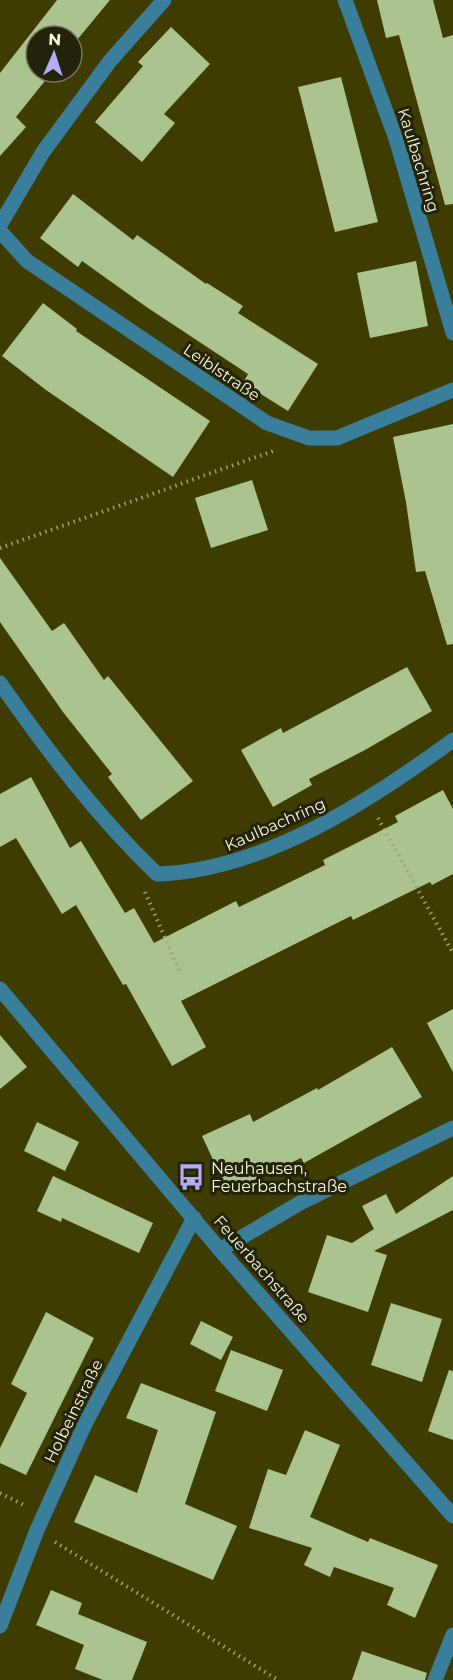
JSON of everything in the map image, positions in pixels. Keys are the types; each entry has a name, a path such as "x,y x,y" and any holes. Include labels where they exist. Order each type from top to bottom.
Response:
{"street":[{"path":"0,225 43,152 110,61 164,0"},
{"name":"Kaulbachring","path":"345,0 396,139 453,333"},
{"name":"Leiblstraße","path":"0,231 27,261 267,423 292,434 309,438 336,438 453,390"},
{"path":"0,683 28,723 124,842 152,868"},
{"name":"Kaulbachring","path":"152,868 157,874 186,873 229,864 320,825 368,799 453,740"},
{"name":"Feuerbachstraße","path":"0,989 220,1250 453,1516"},
{"path":"220,1250 300,1203 453,1128"},
{"name":"Holbeinstraße","path":"0,1626 37,1530 85,1424 194,1218"},
{"path":"435,1680 453,1635"}],"path":[{"path":"0,548 309,438"},
{"path":"368,799 453,953"},
{"path":"152,868 144,894 180,972"},
{"path":"37,1530 278,1680"}],"building":[{"path":"57,0 110,0 84,31 84,24 38,24"},
{"path":"377,0 433,0 443,38 453,35 453,204 445,205 399,35 386,38"},
{"path":"171,27 210,64 164,114 175,123 142,162 95,122 143,66 138,62"},
{"path":"24,42 24,84 42,84 16,117 26,127 0,156 0,73"},
{"path":"341,77 378,222 335,232 298,87"},
{"path":"73,194 133,240 137,235 206,284 243,306 238,313 318,364 288,411 243,383 248,374 82,261 78,267 40,238"},
{"path":"416,261 428,326 370,338 357,273"},
{"path":"43,303 77,329 76,331 210,421 173,477 46,390 2,356"},
{"path":"453,424 453,644 447,645 425,571 416,572 406,502 393,437"},
{"path":"252,480 268,530 211,548 195,498"},
{"path":"0,558 52,631 64,623 104,680 108,676 193,781 141,820 108,777 112,774 63,712 0,622"},
{"path":"407,667 432,711 309,779 312,785 273,807 241,750 281,728 283,733"},
{"path":"31,777 70,848 81,841 125,913 134,908 154,943 236,901 239,907 325,865 323,860 398,822 395,816 443,790 453,809 453,874 432,885 430,882 353,920 351,916 181,1001 206,1047 172,1066 126,984 123,985 76,905 62,914 16,838 0,847 0,794"},
{"path":"453,1009 453,1072 427,1023"},
{"path":"0,1035 27,1067 0,1089"},
{"path":"392,1047 422,1097 304,1163 301,1158 228,1192 202,1136 250,1114 253,1122 317,1088 318,1090"},
{"path":"37,1122 79,1142 65,1171 24,1151"},
{"path":"53,1176 153,1223 139,1253 62,1218 61,1222 37,1211"},
{"path":"453,1176 453,1210 374,1251 387,1255 368,1312 308,1292 327,1235 352,1243 374,1229 362,1206 386,1194 396,1214"},
{"path":"391,1303 442,1319 422,1382 371,1365"},
{"path":"46,1312 94,1338 26,1475 0,1463 0,1448 27,1393 11,1384"},
{"path":"201,1321 233,1337 221,1360 190,1344"},
{"path":"231,1350 283,1370 267,1411 215,1391"},
{"path":"449,1370 453,1371 453,1440 428,1431"},
{"path":"141,1383 216,1412 185,1504 237,1526 213,1580 74,1522 95,1475 137,1493 158,1430 126,1418"},
{"path":"305,1430 340,1445 310,1517 368,1542 370,1538 438,1565 415,1618 387,1605 394,1588 334,1567 330,1577 304,1565 312,1548 249,1528 268,1469 286,1475"},
{"path":"51,1590 82,1603 78,1614 147,1642 132,1680 103,1680 75,1669 84,1645 36,1625"},
{"path":"362,1651 427,1673 425,1680 352,1680"}],"place":[{"name":"Neuhausen, Feuerbachstraße","path":"191,1177"}]}
